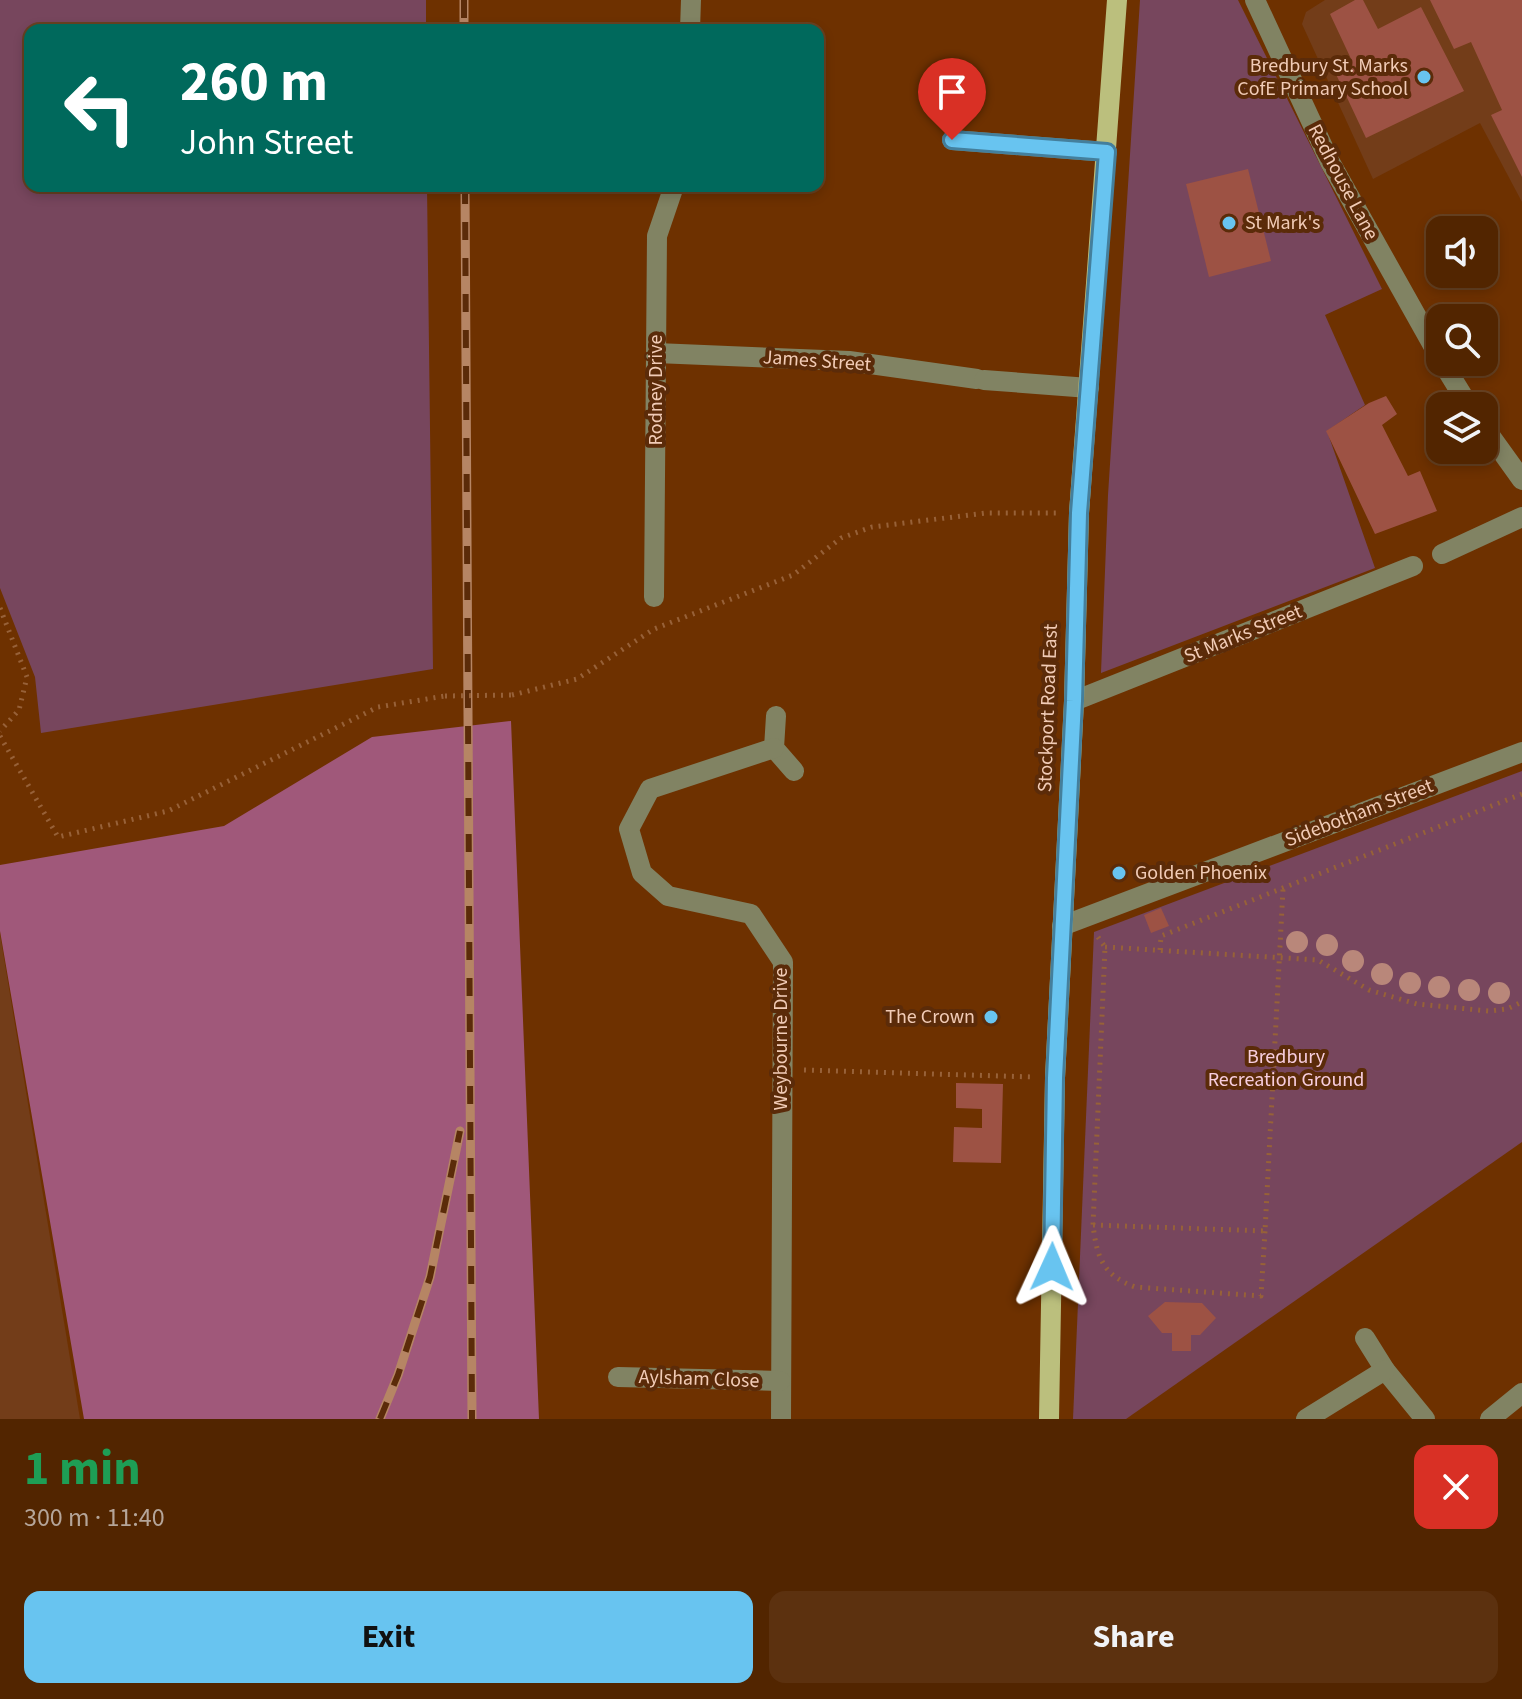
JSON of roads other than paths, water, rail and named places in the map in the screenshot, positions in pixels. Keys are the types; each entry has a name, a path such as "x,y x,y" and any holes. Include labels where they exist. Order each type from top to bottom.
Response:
{"main road":[{"name":"Stockport Road East","path":"1049,1419 1055,1078 1074,701 1079,513 1117,0"}],"street":[{"path":"690,24 691,0"},
{"name":"Redhouse Lane","path":"1255,0 1330,162 1426,333"},
{"path":"952,140 1107,152"},
{"name":"Rodney Drive","path":"654,597 657,236 672,192"},
{"name":"James Street","path":"656,353 849,361 980,379 1089,388"},
{"path":"1498,447 1522,480"},
{"path":"1442,554 1522,517"},
{"name":"St Marks Street","path":"1074,701 1413,566"},
{"path":"776,716 774,748 794,771"},
{"name":"Weybourne Drive","path":"774,748 650,789 629,829 642,873 668,896 751,914 783,962 781,1419"},
{"name":"Sidebotham Street","path":"1062,926 1522,752"},
{"path":"1365,1338 1385,1370 1425,1419"},
{"path":"1306,1419 1385,1370"},
{"name":"Aylsham Close","path":"618,1377 780,1381"},
{"path":"1490,1419 1522,1393"}],"railway":[{"path":"464,0 464,24"},
{"path":"465,192 472,1419"},
{"path":"380,1419 430,1277 460,1131"}],"place":[{"name":"Bredbury St. Marks CofE Primary School","path":"1424,77"},
{"name":"St Mark's","path":"1229,223"},
{"name":"Golden Phoenix","path":"1119,873"},
{"name":"The Crown","path":"991,1017"}],"park label":[{"name":"Bredbury Recreation Ground","path":"1286,1068"}]}
